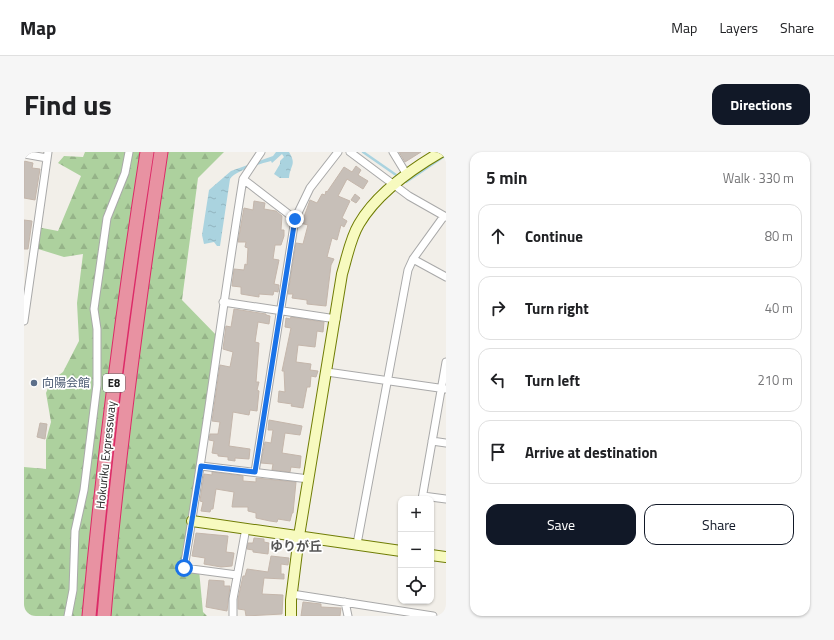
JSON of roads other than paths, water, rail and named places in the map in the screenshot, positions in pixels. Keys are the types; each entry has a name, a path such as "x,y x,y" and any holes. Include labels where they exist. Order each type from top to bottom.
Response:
{"highway":[{"name":"Hokuriku Expressway","path":"89,616 109,420 147,152"},
{"name":"Hokuriku Expressway","path":"104,616 125,414 161,152"}],"street":[{"path":"68,616 73,590 75,531 84,490 97,385 97,329 94,310 107,218 126,173 129,152"},
{"path":"237,575 184,568 201,466 223,302 243,179 261,152"},
{"path":"255,472 295,219 310,188 338,152"},
{"path":"350,152 395,183 409,196 445,216 413,259 408,270 356,544"},
{"path":"393,152 406,175"},
{"path":"291,616 299,536 336,319 342,274 350,244 359,224 373,205 395,183 441,152"},
{"path":"24,154 47,155 26,286 24,320"},
{"path":"243,179 295,219"},
{"path":"413,259 446,276"},
{"path":"223,302 336,319"},
{"path":"423,496 432,441 444,389 446,362"},
{"path":"327,372 444,389"},
{"path":"432,441 446,443"},
{"path":"201,466 309,479"},
{"path":"434,499 446,500"},
{"path":"192,521 398,551"},
{"path":"233,616 233,599 246,528"},
{"path":"434,555 446,557"},
{"path":"292,594 433,616"},
{"path":"345,602 348,616"}],"water":[{"path":"276,152 289,152 293,160 289,178 280,178 274,174 280,164 280,161 284,157 282,154 272,163 271,161 243,170 233,176 230,179 220,246 217,246 214,242 204,244 202,235 209,190 231,171 273,156"}],"waterway":[{"path":"363,152 399,177"},
{"path":"403,180 406,182 446,155"}],"place":[{"name":"向陽会館","path":"34,383"}],"district":[{"name":"ゆりが丘","path":"296,546"}]}
